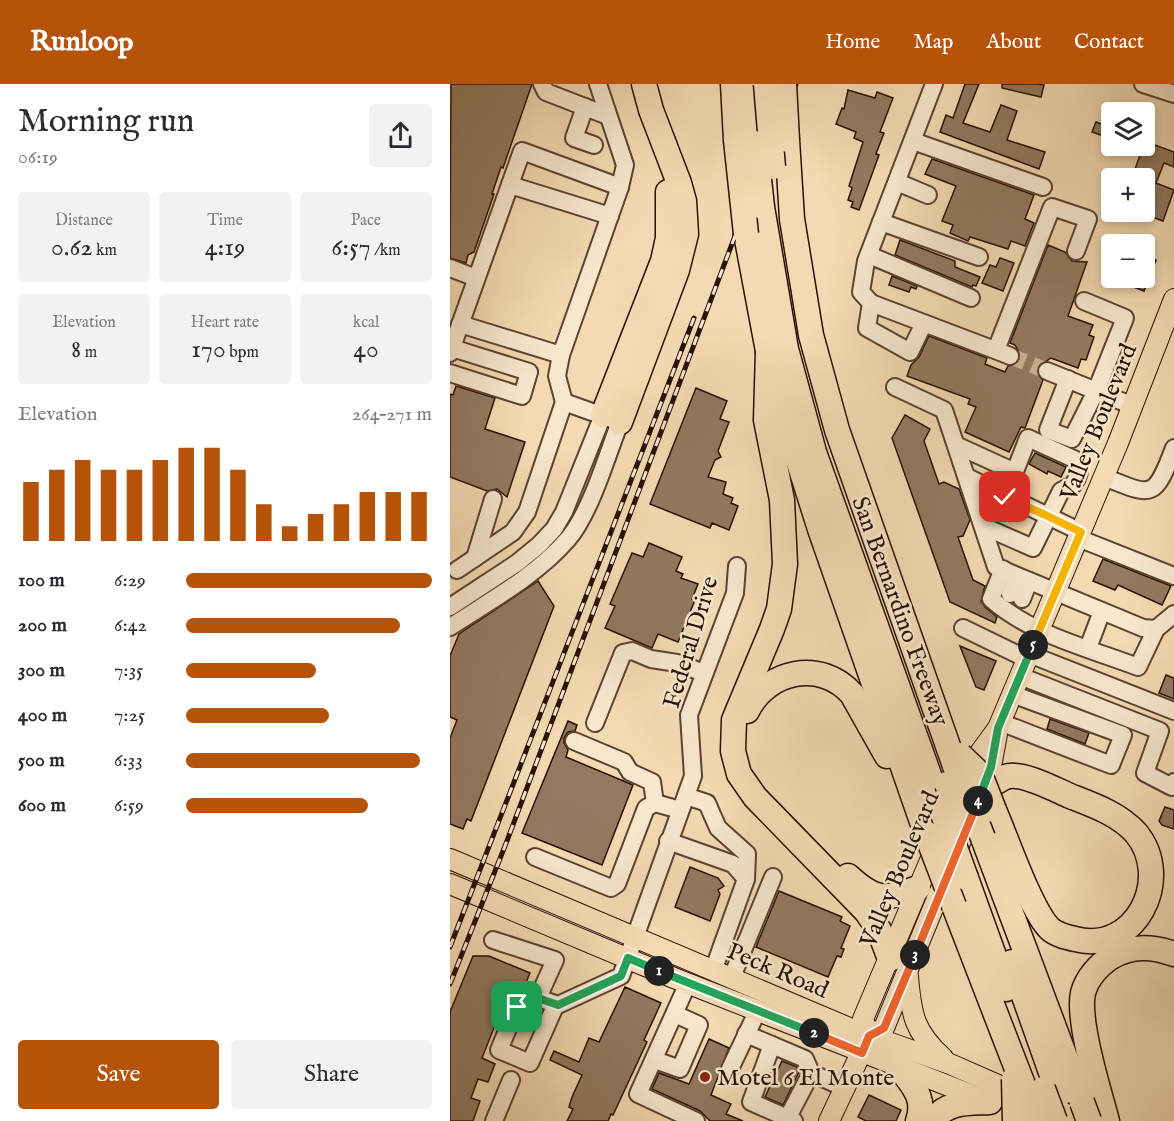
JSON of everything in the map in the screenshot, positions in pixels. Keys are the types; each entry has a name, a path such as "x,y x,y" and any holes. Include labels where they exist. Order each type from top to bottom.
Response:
{"highway":[{"path":"612,418 663,261 668,238 667,189 657,153 641,114 635,84"},
{"path":"612,418 677,270 686,234 684,201 679,183 651,110 644,84"},
{"name":"San Bernardino Freeway","path":"733,84 745,137 746,234 768,351 794,447 820,530 913,800 954,906 1063,1101"},
{"path":"751,84 745,137 762,207 786,349 814,452 950,771"},
{"path":"766,84 773,167 787,267 803,349 841,488 950,771 974,858 1063,1101"},
{"name":"San Bernardino Freeway","path":"784,84 792,219 811,335 837,430 950,771 974,858 1063,1101"},
{"path":"768,351 766,420 782,500 786,564 772,629 734,720 733,751 745,785 866,910 899,966"},
{"path":"913,800 852,693 835,680 825,675 805,672 790,674 762,688 748,709 742,741 749,769 758,782 794,820 845,873 871,895 885,898 918,888"},
{"path":"950,771 980,774 988,801 1032,900 1050,928 1063,936 1085,942 1104,940 1132,926 1143,910 1154,880 1154,865 1145,845 1126,824 1109,812 1024,777 1007,776 988,801"},
{"path":"1055,1121 1063,1101 1083,1022 1083,993 1089,979 1107,960 1129,950 1150,948 1174,954"},
{"path":"900,1068 917,1089 922,1110 918,1121"},
{"path":"1015,1121 1063,1101"},
{"name":"San Bernardino Freeway","path":"1035,1121 1063,1101"},
{"path":"932,1121 936,1114 953,1104 990,1102"}],"main road":[{"name":"Valley Boulevard","path":"829,1121 866,1044 863,1019 899,966 988,801 991,767 999,725 1104,477 1174,302"},
{"name":"Valley Boulevard","path":"899,966 918,888 971,765 999,725"},
{"name":"Peck Road","path":"450,859 732,977 866,1044 900,1068 990,1102 1030,1121"},
{"name":"Peck Road","path":"450,884 758,1010 866,1044 950,1064 1057,1112 1063,1101"},
{"path":"899,966 919,1032 927,1044 950,1064"}],"street":[{"path":"542,84 546,92 609,116"},
{"path":"457,570 513,532 527,512 564,402 557,376 561,355 620,187 625,165 598,84"},
{"path":"934,84 868,258 861,292 872,303 1003,353 1052,207 1088,219 1076,251"},
{"path":"1143,84 1174,94"},
{"path":"585,107 574,138 594,145"},
{"path":"913,141 1043,188"},
{"path":"450,373 522,396 529,372 451,350 522,151 620,187"},
{"path":"897,182 928,195"},
{"path":"510,185 610,216"},
{"path":"881,222 979,257"},
{"path":"868,258 971,298"},
{"path":"450,268 476,278"},
{"path":"1068,379 1048,430 1072,439 1096,391 1125,318 1084,302"},
{"path":"872,303 867,328 910,352 924,323"},
{"path":"460,324 561,355"},
{"path":"1047,371 1133,406"},
{"path":"895,387 944,410 996,567 1143,628 1156,629"},
{"path":"564,402 612,418"},
{"path":"450,607 517,563 554,529 612,418"},
{"path":"450,627 522,579 569,538 594,488 612,418"},
{"path":"983,526 1034,548 1061,492 1073,485 1077,478 1079,466 1076,459 1028,438 1005,497"},
{"path":"956,445 1015,472"},
{"path":"1104,477 1141,492 1149,491 1159,483 1174,448"},
{"path":"967,477 1049,517 1080,535 1174,576"},
{"path":"475,558 493,499"},
{"name":"Federal Drive","path":"628,958 693,776 689,715 735,593 737,566"},
{"path":"1012,605 1016,576"},
{"path":"1016,576 991,598 1012,605 1039,630 1138,666 1156,629 1174,614"},
{"path":"1088,648 1102,611"},
{"path":"963,628 1025,663 1160,731 1145,773 1172,787 1174,782"},
{"path":"595,723 623,653 632,651 651,659 677,663 704,673"},
{"path":"1025,663 1174,711"},
{"path":"999,725 1112,765 1123,735 1012,694"},
{"path":"574,741 624,762 630,772 652,782 655,803"},
{"path":"535,857 611,888 617,884 646,808 655,803 707,803 718,828 747,854 746,879 713,971"},
{"path":"668,841 733,864 746,879"},
{"path":"732,977 772,877"},
{"path":"493,940 555,960 538,998"},
{"path":"556,1004 530,1063 499,1050 517,1007 538,998 556,1004 621,976 628,958"},
{"path":"688,983 638,1094 696,1121"},
{"path":"730,1069 758,1010"},
{"path":"655,1059 680,1070 699,1025 675,1014"},
{"path":"746,1034 805,1059 811,1073 845,1088"},
{"path":"772,1045 751,1102 789,1120 811,1073"},
{"path":"494,1121 511,1080"}],"building":[{"path":"451,84 532,84 503,168 501,167 474,252 468,255 466,263 450,258"},
{"path":"965,84 979,84 963,123 990,132 1001,105 1017,111 1007,140 1045,152 1039,169 940,132 946,115 953,118"},
{"path":"1002,84 1044,85 1041,97 1002,88"},
{"path":"848,90 875,98 877,92 893,98 880,132 884,133 876,154 879,155 859,210 851,207 853,202 848,200 852,188 849,186 863,142 854,138 856,132 836,124 842,108 844,109"},
{"path":"1096,122 1101,124 1101,135 1092,132"},
{"path":"1155,145 1174,152 1174,167 1164,163 1156,183 1174,190 1163,221 1155,218 1155,168 1135,168 1140,156 1155,156"},
{"path":"932,159 1034,195 1025,219 1034,223 1025,246 1011,241 1008,249 970,237 968,241 950,233 953,225 942,221 956,186 925,174"},
{"path":"900,240 955,261 955,267 980,277 976,286 972,287 895,255"},
{"path":"1048,245 1065,252 1072,261 1087,262 1068,316 1093,325 1089,335 1094,337 1086,360 1081,359 1078,368 1051,358 1038,367 1037,373 1043,380 1025,428 1021,427 1009,452 965,432 976,407 968,404 970,399 907,376 929,336 987,358 985,364 1005,372 1008,366 1017,364 1020,354 1015,345 1010,343"},
{"path":"1000,258 1014,263 1003,291 982,283 990,265 996,267"},
{"path":"892,276 917,286 916,289 911,287 909,292 889,285"},
{"path":"456,386 495,398 485,429 525,442 507,497 497,489 487,491 450,477 450,394 453,395"},
{"path":"696,388 727,401 720,419 729,422 718,451 721,457 715,460 708,477 726,482 723,494 733,498 731,503 738,506 729,530 712,523 710,528 650,504"},
{"path":"905,415 930,429 924,441 939,484 944,482 959,489 970,520 963,536 958,537 973,580 985,586 981,601 997,617 995,623 950,602 892,438"},
{"path":"1035,453 1066,467 1061,477 1048,471 1047,474 1029,464"},
{"path":"649,543 682,557 676,571 683,574 681,578 698,584 692,599 695,600 678,642 658,634 652,648 605,628 615,606 610,604 632,553 643,557"},
{"path":"1103,559 1171,586 1162,605 1118,585 1115,590 1093,581"},
{"path":"538,581 554,606 471,821 467,819 463,829 450,824 450,738 457,720 450,717 450,656 459,634"},
{"path":"960,646 996,661 984,690 976,687"},
{"path":"1166,675 1174,678 1174,699 1159,693"},
{"path":"1050,719 1089,733 1085,744 1047,729"},
{"path":"568,721 577,725 575,731 568,732 564,738 568,750 566,757 633,785 602,865 522,833"},
{"path":"1165,807 1174,810 1174,829 1162,825 1159,821"},
{"path":"690,867 718,878 724,886 718,890 720,894 710,921 675,907"},
{"path":"779,891 842,917 840,921 850,926 841,948 844,949 841,957 837,956 828,977 756,947"},
{"path":"473,956 489,956 530,973 521,994 509,990 482,1058 495,1064 488,1082 478,1079 471,1098 480,1101 473,1121 450,1121 450,1012"},
{"path":"625,987 661,1003 644,1040 647,1042 613,1115 611,1114 608,1121 567,1121 573,1109 569,1107 572,1097 582,1075 550,1060 554,1051 579,1062 589,1038 599,1042"},
{"name":"Motel 6 El Monte","path":"709,1039 729,1048 711,1095 731,1104 726,1114 743,1121 710,1121 700,1111 652,1089 659,1073 689,1084"},
{"path":"782,1061 797,1067 799,1072 783,1105 765,1097"},
{"path":"869,1095 901,1110 896,1121 866,1121 858,1117"}],"tunnel":[{"path":"1010,356 1047,371"}],"railway":[{"path":"450,984 505,846 741,220 796,84"},
{"path":"450,947 694,318"}],"place":[{"name":"Motel 6 El Monte","path":"705,1077"}],"route":[{"path":"517,1007 538,998 558,1005 621,976 628,958 862,1053 869,1036 884,1028 908,972 991,767 998,728 1081,532 1005,497"}]}
